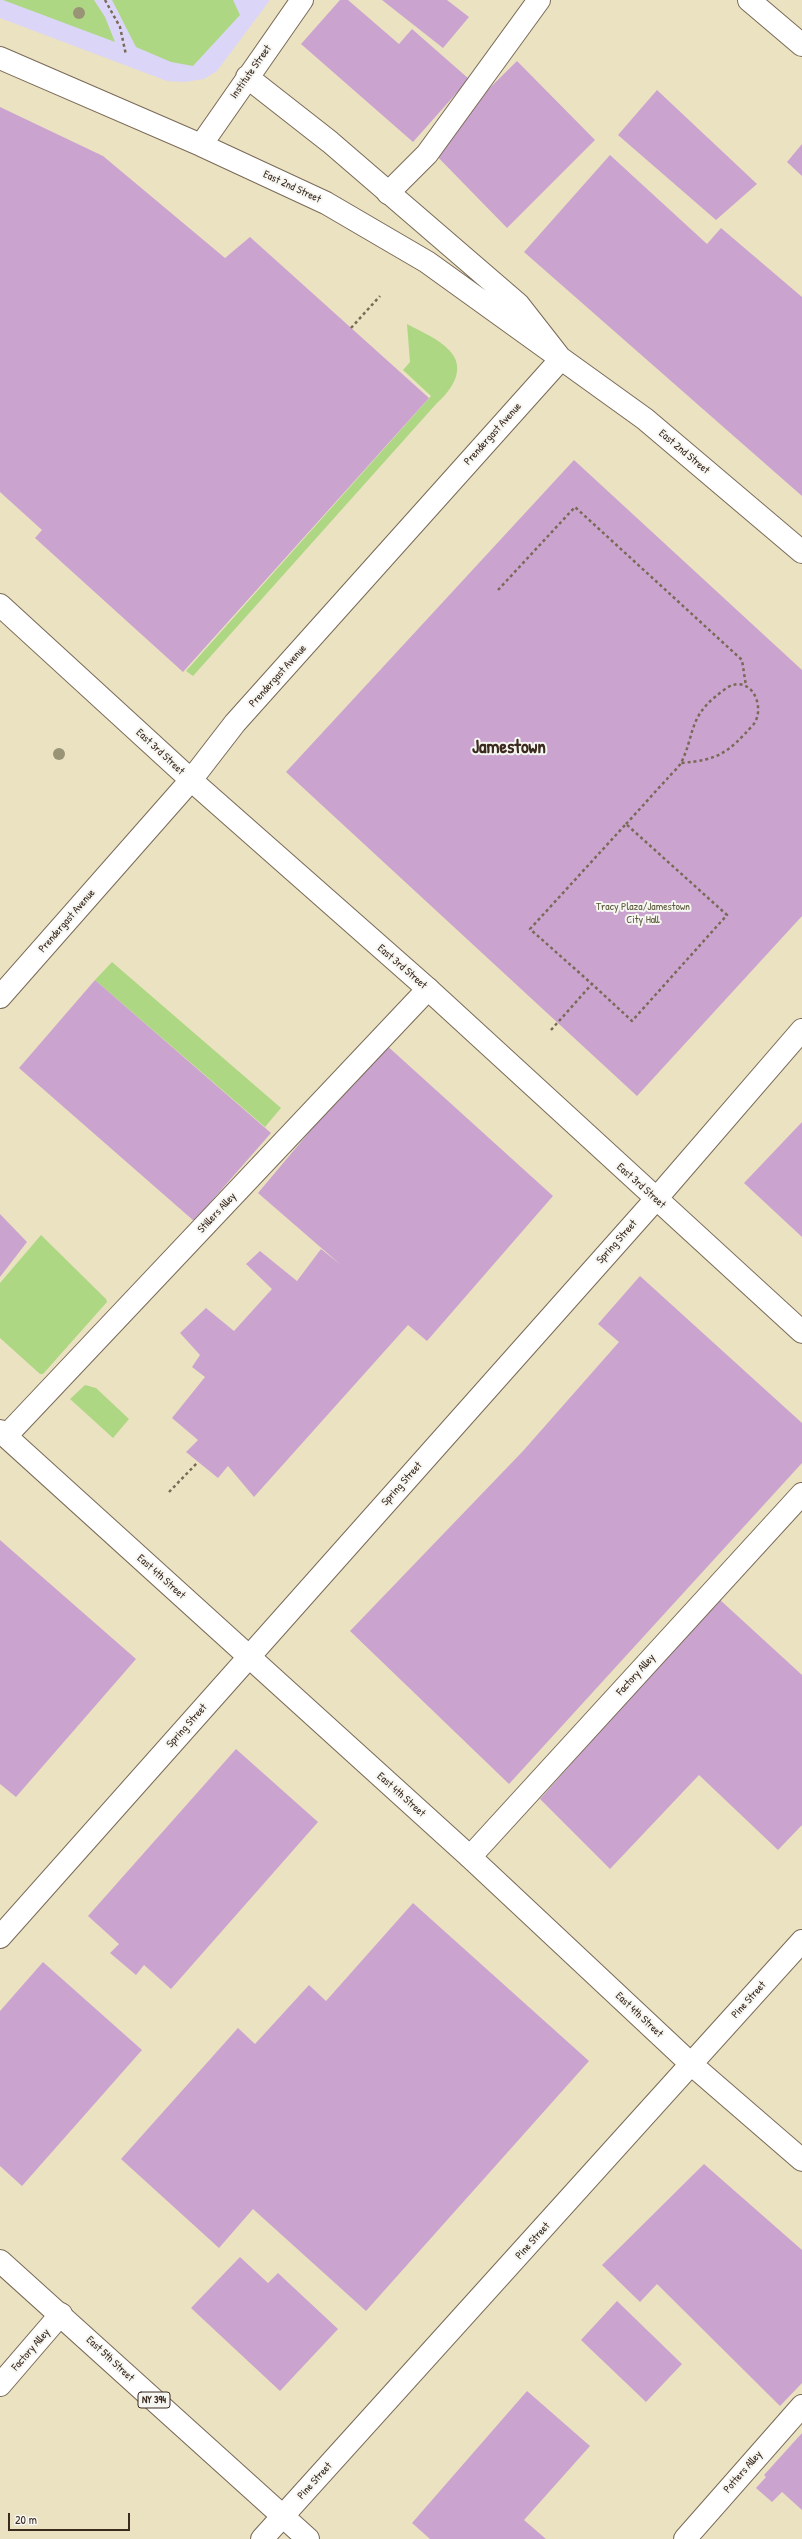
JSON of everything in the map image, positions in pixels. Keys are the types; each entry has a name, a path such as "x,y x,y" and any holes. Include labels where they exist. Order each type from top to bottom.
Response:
{"street":[{"name":"Institute Street","path":"201,145 302,0"},
{"path":"388,193 427,154 470,98 539,0"},
{"path":"750,0 802,45"},
{"name":"East 2nd Street","path":"0,58 201,145 326,203 427,262 645,419 802,552"},
{"name":"East 2nd Street","path":"247,77 330,142 518,304 561,359"},
{"name":"Prendergast Avenue","path":"0,997 191,780 235,723 561,359"},
{"name":"East 3rd Street","path":"0,604 191,780 428,989 802,1332"},
{"name":"Stillers Alley","path":"3,1434 428,989"},
{"name":"Spring Street","path":"0,1937 656,1199 802,1030"},
{"name":"East 4th Street","path":"3,1434 470,1857 691,2064 802,2160"},
{"name":"Factory Alley","path":"470,1857 802,1494"},
{"name":"Pine Street","path":"262,2539 802,1941"},
{"name":"East 5th Street","path":"0,2260 308,2539"},
{"name":"Factory Alley","path":"0,2385 61,2314"},
{"name":"Potters Alley","path":"685,2539 802,2406"}],"path":[{"path":"105,0 120,27 126,55"},
{"path":"351,328 380,296"},
{"path":"498,590 575,507 742,660 746,686"},
{"path":"626,824 727,915 632,1021 530,929 681,763 698,716 715,697 733,685 746,686 755,694 758,708 756,721 738,741 721,754 707,761 681,763"},
{"path":"551,1030 592,984"},
{"path":"169,1492 198,1462"}],"shaded area":[{"path":"0,0 270,0 217,71 204,79 184,82 167,81 0,18"}],"green space":[{"path":"3,0 94,0 105,17 115,42"},
{"path":"112,0 233,0 240,15 193,66 171,62 136,47"},
{"path":"407,324 440,342 454,357 457,364 457,371 448,392 193,676 186,671 431,396 403,370 410,362"},
{"path":"112,962 281,1108 265,1127 95,980"},
{"path":"41,1235 106,1299 107,1302 43,1374 40,1374 0,1338 0,1283"},
{"path":"85,1385 96,1388 129,1419 113,1438 70,1399"}],"building":[{"path":"340,0 348,0 399,44 412,29 469,79 413,142 301,44"},
{"path":"382,0 447,0 469,17 443,48"},
{"path":"517,61 595,140 507,228 429,148"},
{"path":"657,90 757,184 716,220 618,135"},
{"path":"0,107 103,156 225,258 250,237 429,398 183,672 35,538 42,530 0,492"},
{"path":"802,144 802,176 787,162"},
{"path":"610,155 707,244 721,228 802,297 802,496 524,252"},
{"name":"Tracy Plaza/Jamestown City Hall","path":"574,460 802,670 802,916 637,1096 286,772"},
{"path":"95,980 271,1133 194,1221 19,1068"},
{"path":"384,1043 553,1196 427,1341 408,1325 254,1497 228,1466 218,1478 186,1452 198,1440 172,1418 205,1377 192,1367 200,1355 180,1333 206,1308 234,1331 272,1289 246,1264 260,1251 297,1281 321,1249 341,1265 258,1193"},
{"path":"802,1122 802,1237 744,1183"},
{"path":"0,1214 27,1242 0,1277"},
{"path":"640,1276 802,1423 802,1463 509,1784 350,1631 523,1451 619,1342 598,1324"},
{"path":"0,1540 136,1659 16,1797 0,1784"},
{"path":"718,1598 802,1675 802,1825 778,1850 699,1775 610,1869 540,1799"},
{"path":"236,1749 318,1822 171,1989 144,1965 136,1975 110,1953 119,1944 88,1916"},
{"path":"413,1903 589,2061 366,2311 253,2209 219,2248 121,2159 238,2028 255,2044 309,1985 326,2001"},
{"path":"43,1962 142,2050 22,2186 0,2166 0,2011"},
{"path":"704,2164 802,2250 802,2383 780,2406 657,2284 640,2302 602,2265"},
{"path":"240,2257 268,2283 278,2273 338,2329 280,2391 191,2308"},
{"path":"617,2301 682,2364 646,2402 581,2340"},
{"path":"527,2391 590,2446 524,2520 546,2539 430,2539 412,2523"},
{"path":"802,2433 802,2510 782,2492 772,2502 756,2488 766,2477 764,2475"}],"district":[{"name":"Jamestown","path":"509,748"}]}
